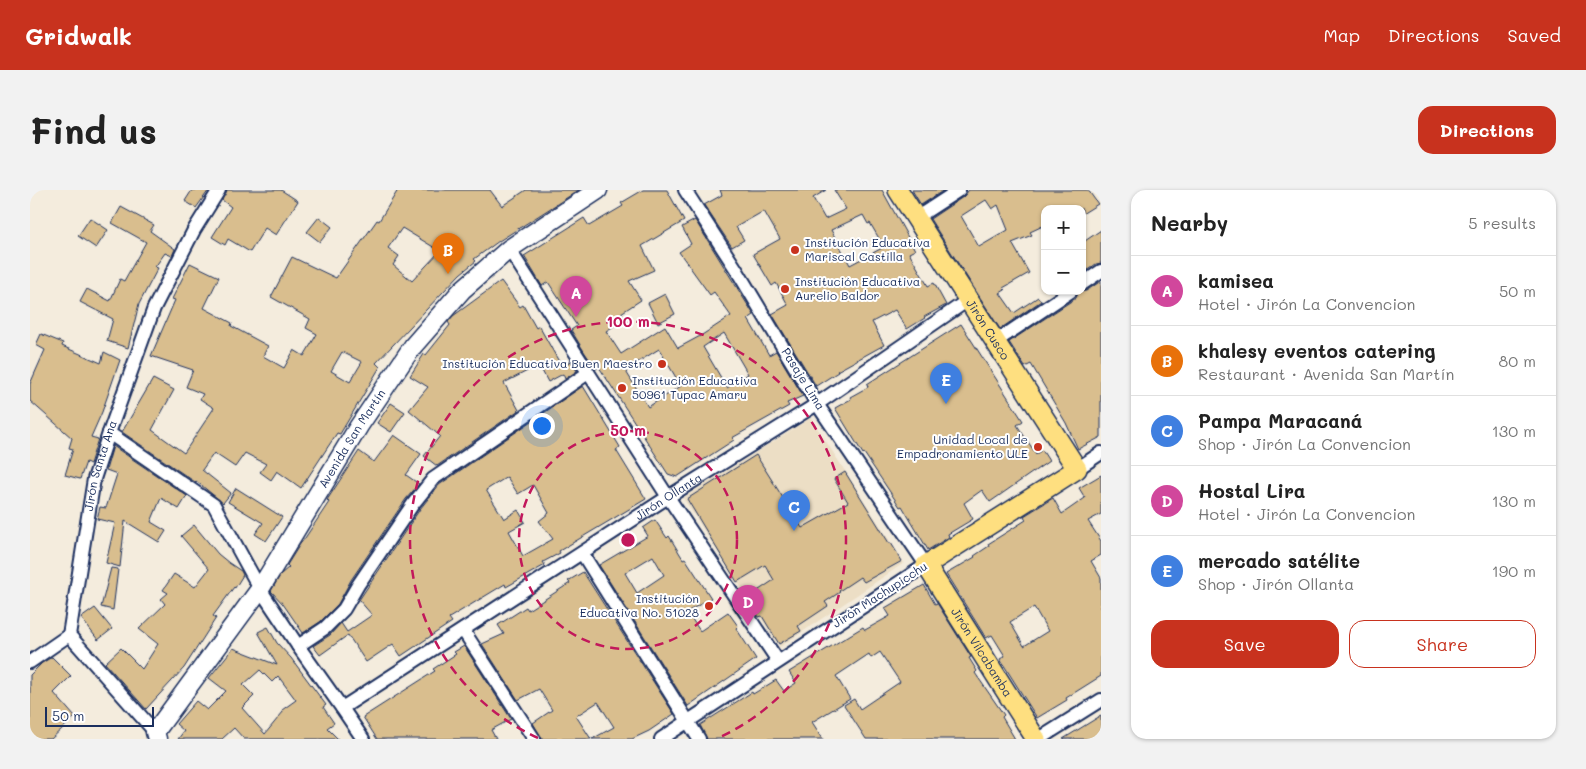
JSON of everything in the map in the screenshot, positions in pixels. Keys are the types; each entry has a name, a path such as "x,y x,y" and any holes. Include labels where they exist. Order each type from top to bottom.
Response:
{"main road":[{"name":"Avenida San Martín","path":"156,736 260,589 359,426 413,346 462,290 509,249 598,190"},
{"name":"Jirón Cusco","path":"898,190 1077,469"},
{"name":"Jirón Machupicchu","path":"926,565 1077,469"},
{"name":"Jirón Vilcabamba","path":"926,565 1038,739"}],"street":[{"name":"Jirón Santa Ana","path":"69,635 94,479 109,433 154,308 194,230 219,190"},
{"name":"Pasaje Lima","path":"685,190 736,269 817,404 926,565"},
{"path":"916,218 960,190"},
{"path":"509,249 668,497 778,661"},
{"path":"1086,281 1101,271"},
{"path":"995,342 1065,295"},
{"name":"Jirón Ollanta","path":"342,708 668,497 817,404 968,300"},
{"path":"298,646 325,628 344,609 396,528 433,479 588,373"},
{"path":"109,433 214,505 260,589 363,739"},
{"name":"Jirón Machupicchu","path":"1077,469 1101,454"},
{"path":"582,553 699,739"},
{"name":"Jirón Machupicchu","path":"661,739 926,565"},
{"path":"463,630 534,739"},
{"path":"30,662 69,635 156,736"},
{"path":"1038,739 1101,700"}],"shaded area":[{"path":"811,418 904,563 780,647 683,498"}],"building":[{"path":"192,190 209,190 196,208 185,201"},
{"path":"227,190 281,190 298,201 276,235 265,228 250,252 228,239 225,245 212,237 231,207 222,200"},
{"path":"398,190 490,190 502,206 526,190 579,190 474,259 476,261 460,274 376,363 380,367 340,434 337,433 301,488 277,471 271,480 260,472 266,464 245,453 235,467 214,453 202,470 231,493 223,503 196,481 122,432 153,379 174,390 152,430 184,453 214,408 200,399 203,394 186,387 193,370 151,356 175,300 172,299 190,263 219,277 204,308 232,323 231,326 268,346 263,356 284,368 294,350 304,356 317,334 306,328 310,319 271,297 292,257 336,278 377,220 379,221","holes":["402,228 440,251 412,281 393,265 399,256 388,248","342,352 362,362 350,382 331,371"]},
{"path":"643,190 667,190 684,221 642,246 654,270 629,281 641,300 621,313 625,319 606,331 621,354 665,326 678,348 731,316 714,292 710,295 679,252 691,244 682,227 695,220 754,315 748,319 769,355 776,351 803,396 787,403 789,406 732,438 734,440 677,477 668,474 599,367 596,369 585,353 571,330 577,326 548,282 542,286 524,256 584,218 589,226 623,206 621,203","holes":["724,333 748,374 727,388 703,347","659,349 681,386 648,407 625,370"]},
{"path":"720,190 826,190 813,198 825,219 846,209 834,190 882,190 915,250 909,253 928,286 934,283 946,305 907,329 895,310 872,322 884,345 837,371 816,386 772,314 788,305 776,283 772,286 753,254 780,239 764,211 736,227 744,240 732,247 704,205 722,195","holes":["863,215 868,224 870,223 884,247 850,265 831,230"]},
{"path":"912,190 944,190 921,205"},
{"path":"969,190 1088,190 1098,204 1086,212 1086,205 1041,205 1041,227 1030,232 1032,235 1012,243 1029,273 1003,288 1005,290 1000,293 1014,313 1038,297 1041,301 1000,329 930,219 963,197","holes":["986,200 992,209 998,205 1008,230 979,247 961,216"]},
{"path":"121,207 154,225 150,231 175,249 172,256 165,253 155,267 158,268 139,304 128,348 107,341 113,319 80,302 87,289 110,301 120,279 124,281 146,242 112,223"},
{"path":"319,217 332,227 320,242 307,232"},
{"path":"90,218 108,230 96,248 78,236"},
{"path":"1101,230 1101,263 1096,264 1086,271 1086,250 1086,240"},
{"path":"501,281 520,307 523,305 536,328 539,326 562,367 571,361 577,371 565,379 563,374 548,382 539,365 504,383 519,410 437,466 424,456 440,436 409,410 428,387 410,376 424,354 426,355 450,325 448,322 453,316"},
{"path":"1101,281 1101,437 1078,449 1066,423 1031,364 1025,367 1009,342 1076,298 1077,295 1086,295 1086,291"},
{"path":"665,294 675,314 658,323 648,303"},
{"path":"961,324 1023,421 1017,425 1036,454 1042,450 1049,461 990,502 982,490 964,503 973,519 948,534 949,537 928,550 902,506 900,507 863,454 835,408 868,387 867,384"},
{"path":"41,334 63,343 62,346 101,363 104,352 120,360 91,437 98,439 90,464 86,462 80,479 65,475 73,449 69,448 72,438 30,401 30,384 45,350 36,345"},
{"path":"583,386 620,447 616,450 646,499 559,551 560,553 543,562 545,565 506,587 505,584 449,618 452,622 401,656 393,644 366,662 348,635 320,655 313,646 330,635 341,623 347,632 372,615 359,600 420,509 439,485","holes":["507,477 518,494 533,485 549,513 539,521 553,539 523,556 509,531 525,522 518,510 504,519 486,490"]},
{"path":"391,403 405,412 391,432 377,423"},
{"path":"394,435 421,454 406,475 419,484 406,499 351,580 338,604 320,622 303,633 283,604 271,591 281,574 289,567 287,565 329,502 327,500 359,451 374,462"},
{"path":"113,446 187,496 179,509 161,498 151,522 166,531 159,542 125,521 120,567 106,563 115,523 97,519 100,507 106,508 117,474 106,470"},
{"path":"756,455 802,528 848,502 834,479 845,472 902,561 864,582 860,577 839,591 825,602 828,606 798,626 801,631 779,644 762,616 759,617 747,598 774,580 765,565 737,582 687,499"},
{"path":"1101,475 1101,514 1088,521 1101,541 1101,555 1091,561 1101,578 1101,676 1037,718 1000,659 1005,656 992,635 986,638 946,574 975,557 989,546 988,544 1026,520 1024,516 1053,498 1062,514 1085,498 1079,488","holes":["1034,607 1048,631 1024,646 1010,622"]},
{"path":"236,488 282,517 266,541 255,534 263,523 228,502"},
{"path":"655,520 667,538 669,536 683,559 685,558 711,598 687,612 700,631 728,612 756,659 688,706 599,565 648,536 643,528","holes":["653,556 664,575 637,593 625,573"]},
{"path":"194,525 218,554 241,571 243,575 213,616 216,618 184,668 146,709 105,663 121,648 142,669 158,644 139,629 165,604 161,599 168,593 163,590 174,574 195,587 209,569 181,536"},
{"path":"111,568 118,569 113,610 101,607"},
{"path":"583,572 674,714 649,731 632,739 592,739 614,727 598,702 576,716 591,739 542,739 533,723 552,710 539,689 518,700 482,644 504,634 498,625 526,607 528,610 570,583 568,581"},
{"path":"924,585 971,657 969,658 977,671 975,673 1004,715 1002,717 1015,739 866,739 844,705 854,699 860,709 900,682 880,652 871,658 869,654 836,676 850,699 812,722 823,739 707,739 700,725 752,692 753,694 776,680 784,691 796,683 789,672 863,627 865,630 890,616 885,608"},
{"path":"95,608 112,629 98,640 81,618"},
{"path":"268,627 277,643 291,658 326,705 323,707 334,723 327,728 338,739 244,739 234,728 222,739 178,739 184,731 176,724 196,701 207,710 226,691 209,678 233,648 277,665 258,632","holes":["260,670 272,682 278,676 296,700 282,710 283,712 265,734 242,708 254,696 243,685"]},
{"path":"464,646 511,719 491,730 496,739 377,739 363,717 435,671 433,669 456,654 454,652"},
{"path":"52,657 71,676 54,693 75,717 51,739 30,739 30,675 42,663"},
{"path":"1101,716 1101,739 1063,739 1097,718"}],"place":[{"name":"Institución Educativa Mariscal Castilla","path":"795,250"},
{"name":"khalesy eventos catering","path":"448,274"},
{"name":"Institución Educativa Aurelio Baldor","path":"785,289"},
{"name":"kamisea","path":"576,317"},
{"name":"Institución Educativa Buen Maestro","path":"662,364"},
{"name":"Institución Educativa 50961 Tupac Amaru","path":"622,388"},
{"name":"mercado satélite","path":"946,404"},
{"name":"Unidad Local de Empadronamiento ULE","path":"1038,447"},
{"name":"Pampa Maracaná","path":"794,531"},
{"name":"Institución Educativa No. 51028","path":"709,606"},
{"name":"Hostal Lira","path":"748,626"}]}
